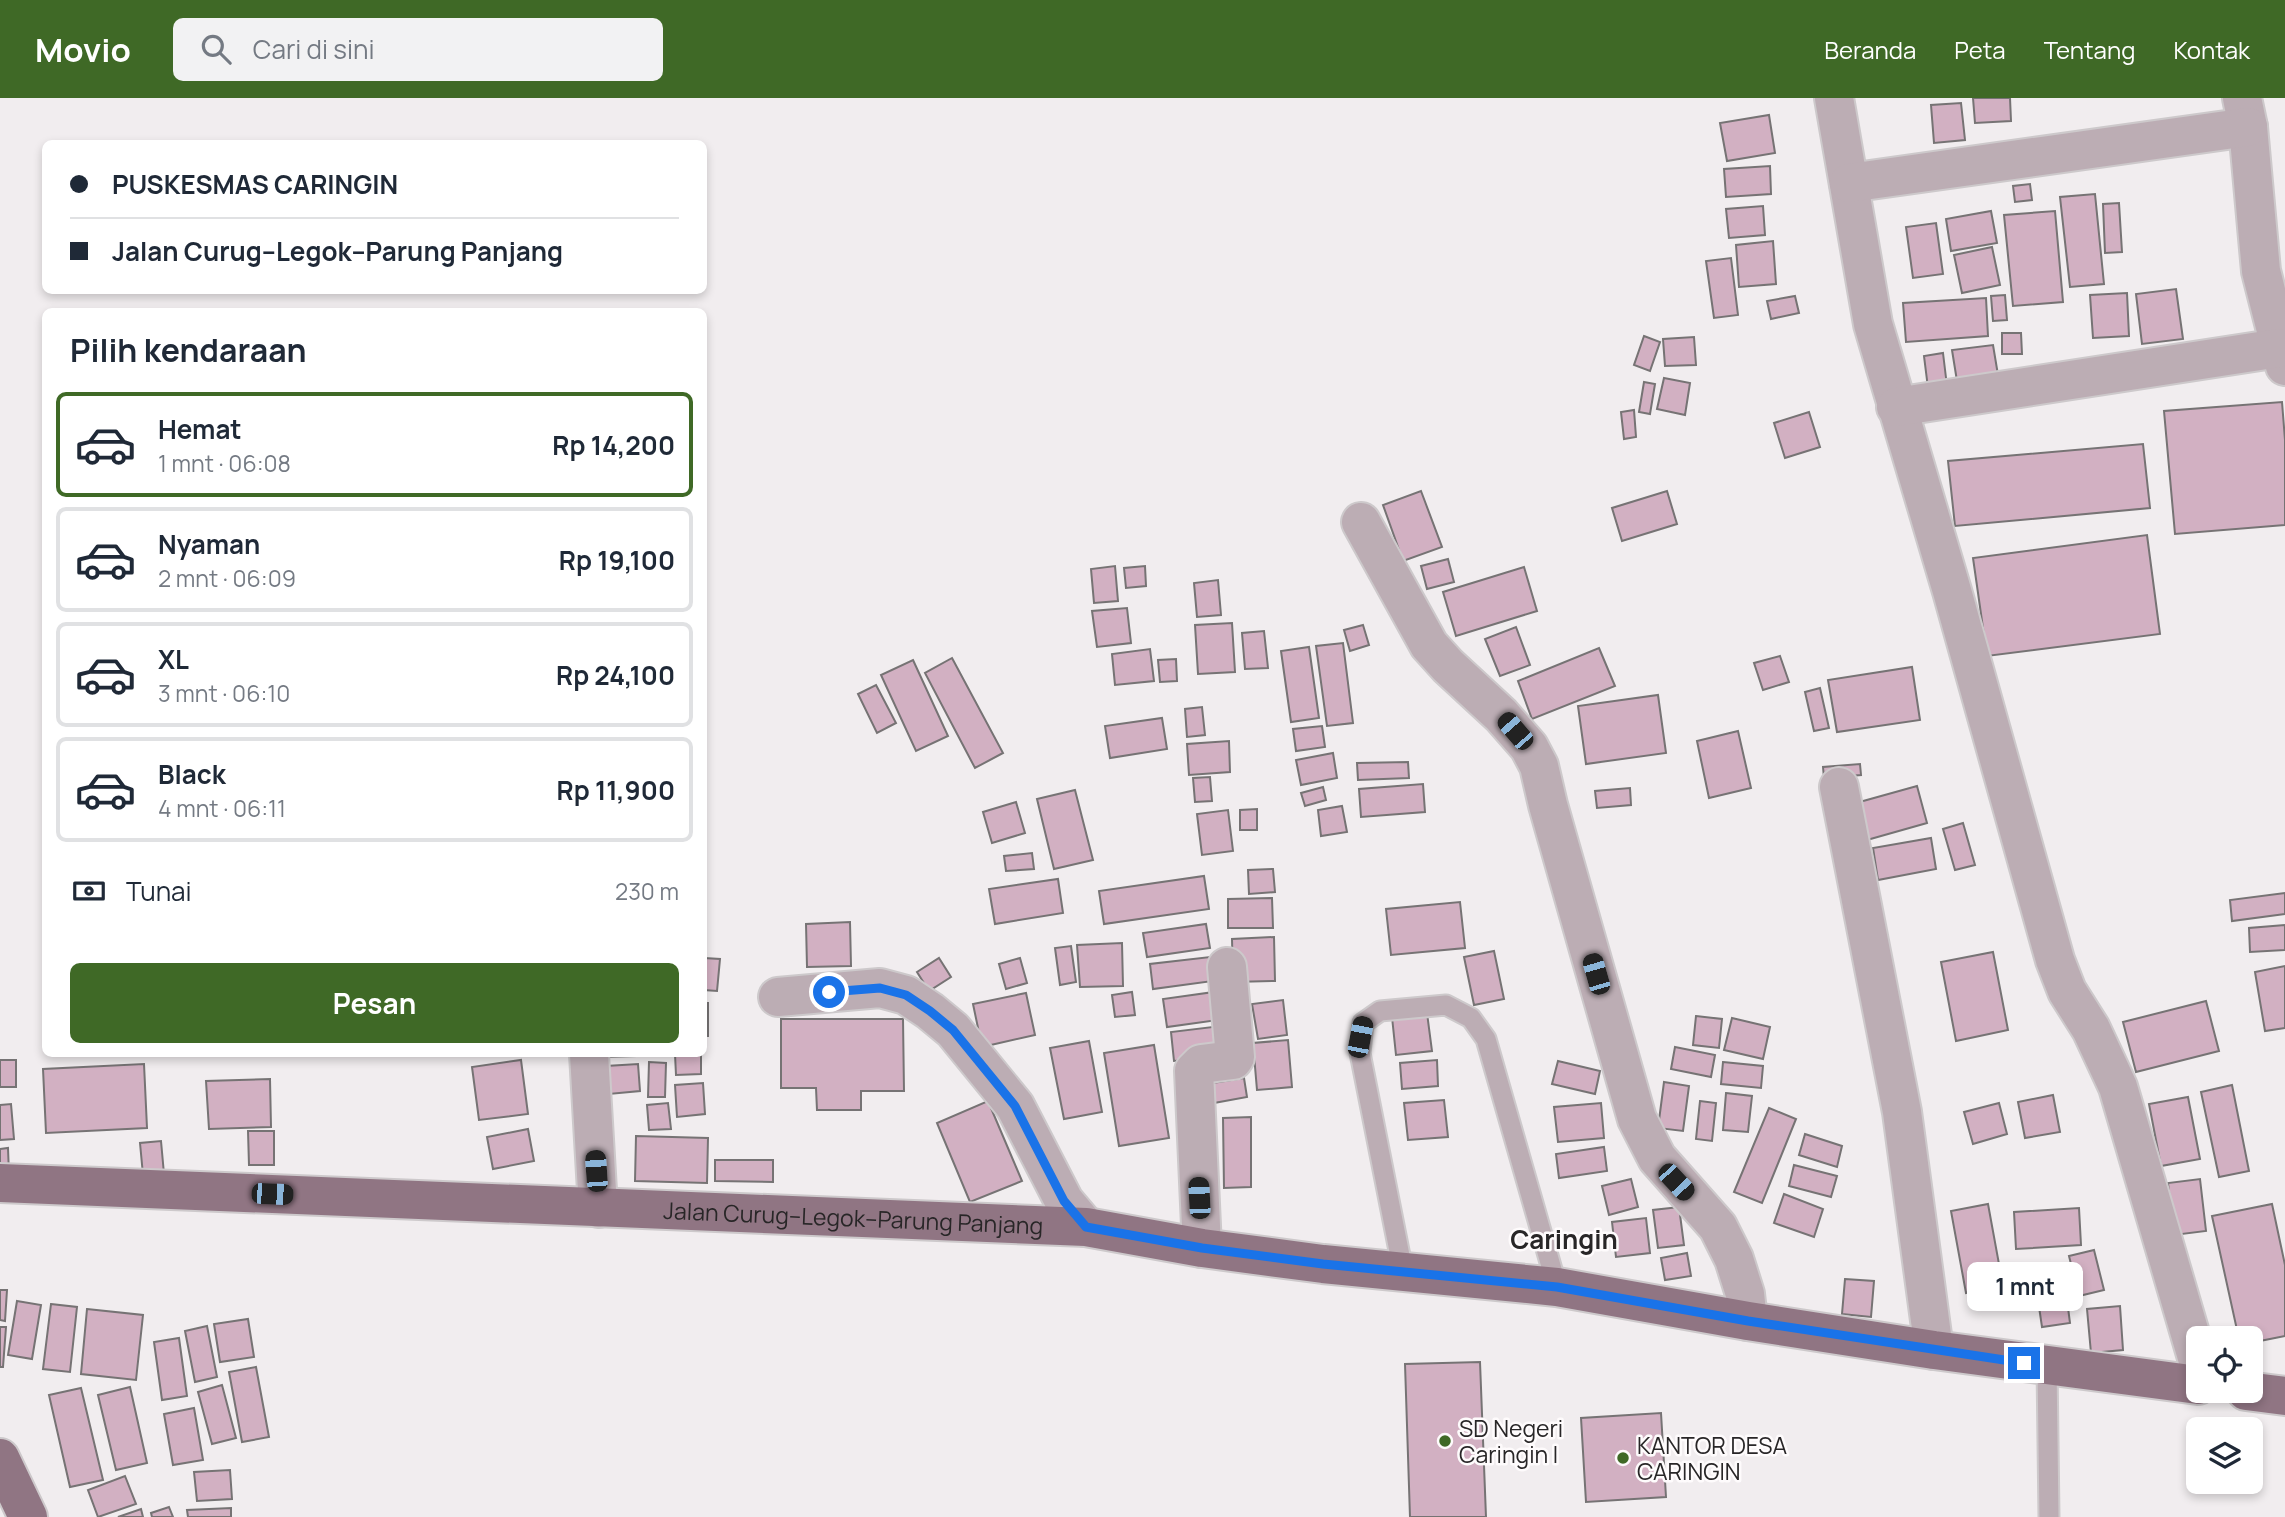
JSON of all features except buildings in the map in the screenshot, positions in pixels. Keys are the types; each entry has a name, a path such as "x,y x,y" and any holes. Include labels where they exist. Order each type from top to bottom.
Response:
{"main road":[{"name":"Jalan Curug–Legok–Parung Panjang","path":"0,1183 1086,1227 1202,1248 1323,1264 1557,1287 1934,1350 2186,1383"},
{"path":"2263,1393 2285,1396"},
{"path":"0,1458 28,1517"}],"street":[{"path":"1834,98 1873,324 1952,591 2055,960 2067,990 2096,1040 2118,1087 2188,1326"},
{"path":"1849,183 2245,113 2273,270 2282,357 1896,407"},
{"path":"1362,522 1429,645 1502,715 1529,747 1539,766 1637,1119 1657,1158 1717,1227 1734,1259 1745,1294 1748,1321"},
{"path":"1839,787 1902,1112 1934,1350"},
{"path":"1202,1248 1194,1071 1201,1064 1233,1060 1236,1057 1227,967"},
{"path":"778,997 880,988 906,995 930,1011 953,1030 1015,1106 1064,1201 1086,1227"},
{"path":"589,1057 598,1208"}],"lane":[{"path":"1403,1271 1360,1054 1360,1037 1363,1023 1380,1011 1446,1004 1471,1018 1486,1039 1557,1287"},
{"path":"2047,1366 2049,1517"}],"place":[{"name":"SD Negeri Caringin I","path":"1445,1441"},
{"name":"KANTOR DESA CARINGIN","path":"1623,1458"}],"district":[{"name":"Caringin","path":"1564,1239"}],"route":[{"path":"829,992 880,988 906,995 953,1030 1015,1106 1064,1201 1086,1227 1202,1248 1323,1264 1557,1287 1748,1321 2024,1363"}]}
